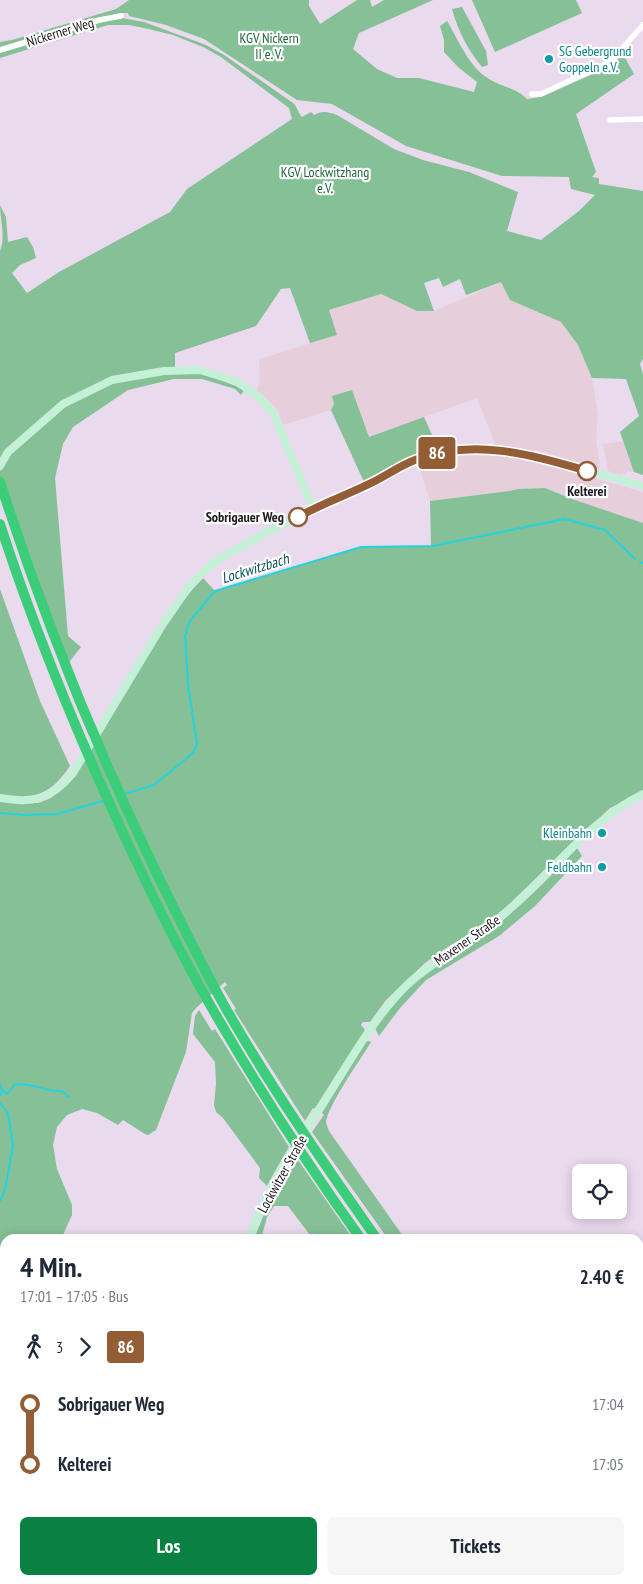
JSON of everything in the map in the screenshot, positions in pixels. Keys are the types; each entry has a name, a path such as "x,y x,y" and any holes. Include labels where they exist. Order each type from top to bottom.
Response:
{"highway":[{"path":"0,482 22,550 68,675 128,813 182,925 229,1014 303,1133 373,1234"},
{"path":"0,524 44,647 84,745 143,874 219,1020 260,1089 358,1234"}],"street":[{"name":"Nickerner Weg","path":"0,50 99,20 120,16"},
{"path":"532,94 541,94 610,62 643,25"},
{"path":"610,120 643,119"},
{"path":"0,466 8,452 63,404 112,380 164,371 200,370 236,381 267,405 273,413 313,508"},
{"path":"0,798 37,800 50,795 64,783 73,773 163,624 190,585 213,563 313,508 372,483 413,460 432,454 455,451 486,449 527,454 643,486"},
{"name":"Maxener Straße","path":"318,1111 368,1032 386,1008 407,986 427,967 480,934 499,918 605,817 643,794"},
{"name":"Lockwitzer Straße","path":"252,1234 258,1216 285,1164 318,1111"}],"shaded area":[{"path":"501,282 510,300 561,322 578,345 592,378 598,415 596,436 600,469 544,452 495,444 477,398 369,437 334,404 331,410 283,425 277,409 256,391 260,383 260,359 336,335 329,310 381,294 417,311 434,311"},
{"path":"623,441 634,472 628,471 622,475 608,471 603,444"},
{"path":"449,455 510,456 526,459 643,492 643,523 545,488 518,489 430,501 418,464"}],"green space":[{"path":"129,0 309,0 309,6 320,24 357,0 370,0 372,7 384,0 433,0 359,33 353,49 377,69 397,78 419,78 474,92 477,82 458,67 444,52 444,40 440,26 447,21 470,61 482,74 494,82 519,92 527,99 541,97 611,66 623,54 634,74 576,114 596,172 592,177 599,178 599,184 643,191 643,359 640,364 643,374 643,475 634,472 620,432 639,416 626,379 592,378 578,345 561,322 510,300 501,282 466,295 460,279 443,287 439,278 424,283 434,311 417,311 381,294 329,310 337,335 310,343 290,288 281,289 256,326 175,353 175,372 199,372 241,388 244,390 241,395 235,389 202,379 174,379 128,390 73,427 63,444 55,478 68,636 81,647 64,669 95,729 89,736 41,611 0,483 0,471 8,455 0,459 0,251 3,234 0,205 6,217 8,242 27,237 33,247 36,258 20,265 12,273 27,293 59,272 170,212 187,189 292,119 289,108 221,57 203,47 173,35 144,28 129,25 108,25 0,58 0,53 102,22 122,18 144,22 206,45 224,55 293,103 302,117 311,112 314,115 328,112 337,115 394,149 423,160 469,172 518,192 507,231 541,240 579,211 595,195 571,189 569,177 502,176 406,146 332,104 297,100 204,39 166,25 129,16 128,13 120,13 52,31 0,47 0,42 116,9"},
{"path":"472,0 576,0 582,13 495,52"},
{"path":"462,7 486,51 488,65 482,67 460,33 452,9"},
{"path":"352,390 369,437 424,417 438,448 423,450 364,482 331,410 334,404 332,396"},
{"path":"545,488 643,523 643,792 610,808 512,902 479,929 449,946 425,963 386,1000 370,1022 363,1022 361,1025 365,1030 315,1109 313,1108 305,1121 234,1010 236,1009 223,988 227,985 225,982 192,1013 186,1052 156,1130 148,1135 123,1120 118,1125 97,1113 82,1109 67,1115 57,1127 53,1145 57,1169 72,1205 72,1215 63,1234 0,1234 0,801 38,803 51,798 65,786 98,739 167,623 182,601 203,578 215,591 361,547 431,546 430,501 518,489"},
{"path":"0,589 40,701 70,766 56,783 41,793 32,796 12,797 0,795"},
{"path":"577,848 582,856 535,906 499,936 426,980 400,1008 379,1036 375,1028 413,984 436,965 491,929 510,914"},
{"path":"199,1010 212,1031 215,1029 289,1147 281,1161 283,1162 268,1187 259,1178 260,1168 223,1118 216,1112 214,1105 216,1084 215,1062 193,1034 195,1016"},
{"path":"366,1042 371,1042 338,1095 326,1123 329,1131 401,1234 384,1234 312,1132 324,1115 322,1113"},
{"path":"298,1160 350,1234 309,1234 288,1206 274,1206 267,1217 262,1234 256,1234 271,1197 286,1171 289,1172"}],"waterway":[{"name":"Lockwitzbach","path":"124,794 154,785 193,753 197,745 188,684 185,636 190,621 215,591 361,547 432,546 565,519 605,530 635,559"},
{"name":"Lockwitzbach","path":"0,813 25,815 57,814 103,801"},
{"path":"0,1084 2,1090 0,1095"},
{"path":"2,1090 7,1094 15,1084 22,1084 62,1091 69,1097"},
{"path":"0,1103 8,1113 13,1146 5,1190 0,1201"}],"bus line":[{"name":"86","path":"298,517 313,508 372,483 413,460 448,451 502,450 527,454 587,471"}],"place":[{"name":"SG Gebergrund Goppeln e.V.","path":"549,59"},
{"name":"Kelterei","path":"587,471"},
{"name":"Sobrigauer Weg","path":"298,517"},
{"name":"Kleinbahn","path":"602,833"},
{"name":"Feldbahn","path":"602,867"}],"park label":[{"name":"KGV Nickern II e. V.","path":"269,46"},
{"name":"KGV Lockwitzhang e.V.","path":"325,180"}]}
